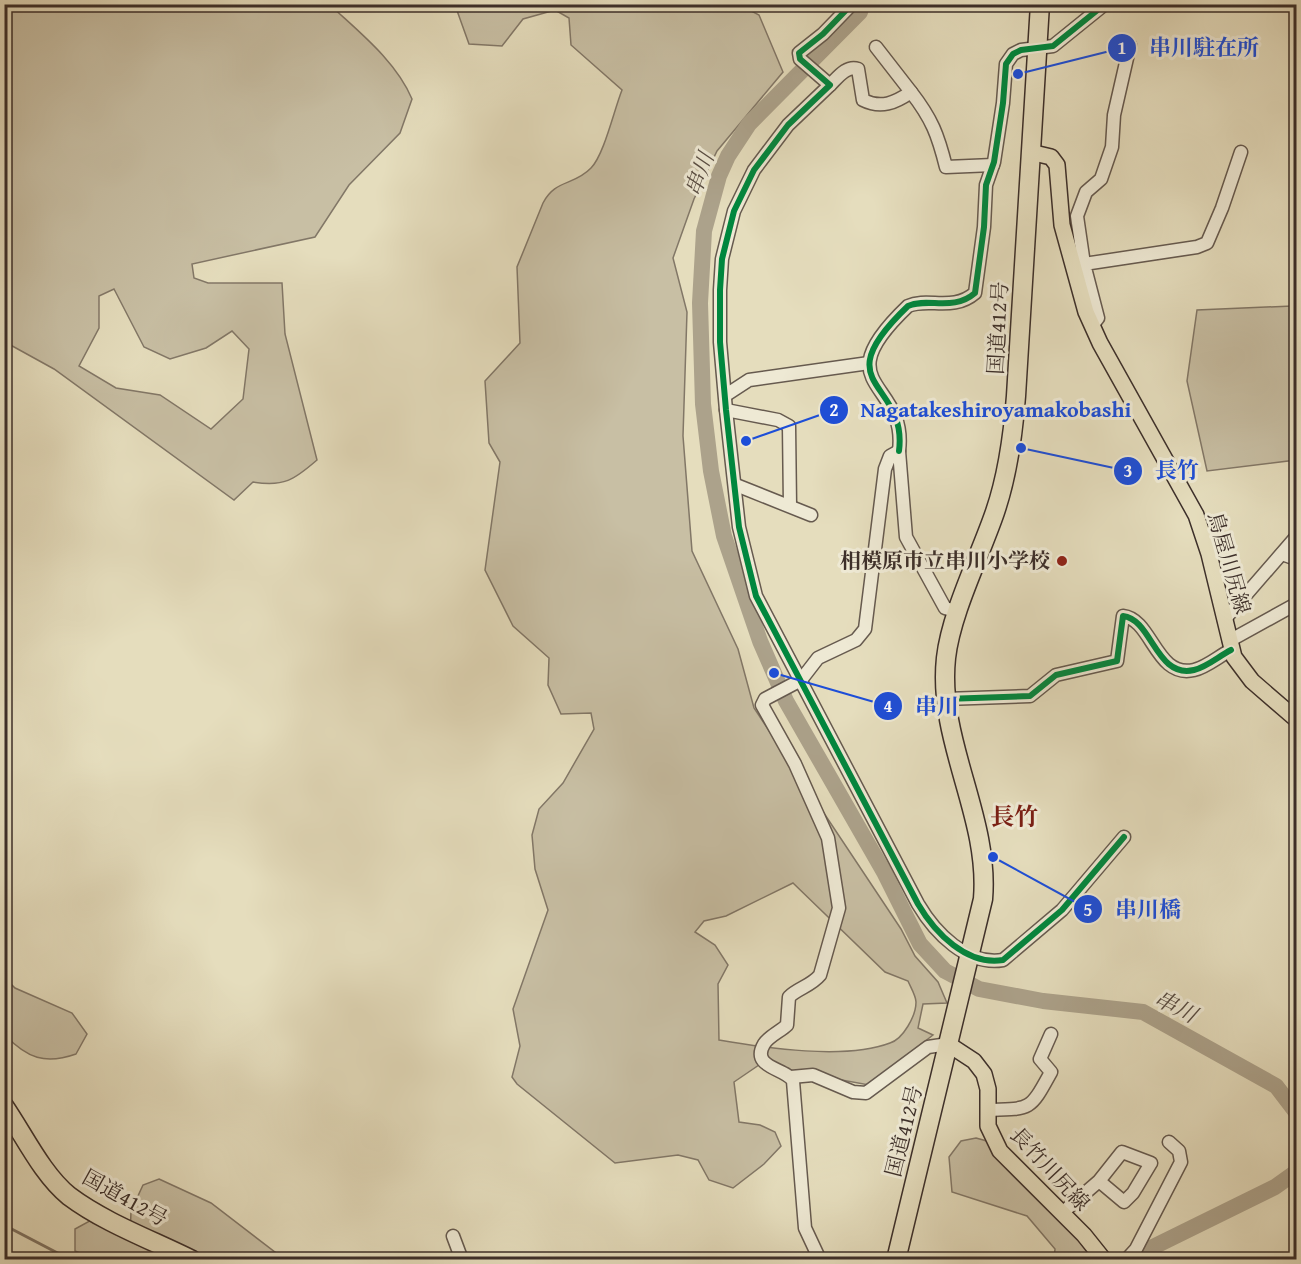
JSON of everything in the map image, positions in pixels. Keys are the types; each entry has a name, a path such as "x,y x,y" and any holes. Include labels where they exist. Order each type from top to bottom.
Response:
{"highway":[{"name":"国道412号","path":"896,1260 983,899 982,860 978,834 948,724 945,699 946,657 1008,466 1011,362 1030,152 1040,4"},
{"name":"国道412号","path":"4,1106 50,1175 68,1195 91,1210 192,1260"}],"main road":[{"name":"鳥屋川尻線","path":"1030,152 1050,157 1057,165 1062,225 1081,296 1092,326 1196,516 1209,554 1230,645 1252,681 1296,720"},
{"name":"長竹川尻線","path":"948,1044 974,1061 982,1071 988,1089 989,1129 1000,1151 1062,1213 1104,1260"}],"street":[{"path":"828,83 800,59 799,53 842,10 852,4"},
{"path":"959,612 945,609 906,537 900,441 895,417 883,394 873,382 869,363 872,348 884,330 908,306 950,303 968,298 975,293 984,227 986,185 993,165 1003,104 1006,64 1013,54 1021,50 1053,46 1105,4"},
{"path":"1092,326 1098,318 1084,264 1077,216 1086,192 1101,179 1112,147 1114,115 1130,45"},
{"path":"876,47 931,119 946,167 993,165"},
{"path":"911,93 893,103 874,105 863,100 858,69 849,68 828,83 788,126 754,170 734,211 722,259 720,342 739,527 756,596 924,915 950,944 968,957 991,962 1003,960 1062,910 1124,837"},
{"path":"1084,264 1197,247 1207,243 1241,152"},
{"path":"726,395 749,380 869,363"},
{"path":"726,410 778,420 789,426 790,506"},
{"path":"899,451 890,456 885,469 865,629 856,640 818,658 799,681 765,699 762,705 795,764 828,838 839,908 820,975 813,983 797,990 789,997 787,1025 763,1045 764,1062 773,1070 791,1077 813,1075 853,1092 866,1092 928,1047 948,1044"},
{"path":"736,485 811,516"},
{"path":"1224,620 1296,537"},
{"path":"1282,554 1296,559"},
{"path":"945,699 1030,696 1056,675 1117,661 1123,616 1139,625 1165,660 1178,669 1197,669 1230,645 1296,604"},
{"path":"988,1110 1018,1109 1034,1102 1052,1072 1040,1059 1052,1034"},
{"path":"791,1077 805,1228 820,1260"},
{"path":"1126,1260 1136,1249 1181,1162 1179,1151 1169,1143"},
{"path":"1062,1213 1099,1181"},
{"path":"453,1236 462,1260"}],"shaded area":[{"path":"5,4 330,5 376,48 397,72 412,99 400,133 349,185 315,237 192,264 194,278 208,283 282,283 285,334 317,460 302,473 281,483 253,482 234,500 54,369 5,342","holes":["114,289 144,347 170,359 206,348 232,331 249,349 243,399 211,429 160,395 116,388 79,366 99,328 99,296"]},
{"path":"455,5 740,5 759,15 783,72 717,151 694,199 673,258 687,312 683,436 692,551 738,649 754,708 901,929 915,956 938,982 947,1003 923,1004 918,1028 933,1035 869,1085 759,1065 734,1082 739,1122 760,1125 775,1132 781,1146 764,1164 733,1188 709,1180 698,1160 678,1155 615,1163 517,1084 512,1077 520,1046 513,1009 548,910 535,869 532,835 539,809 563,783 594,729 591,713 561,714 548,685 549,658 513,626 485,570 500,462 489,443 485,381 520,343 517,267 543,203 553,190 585,174 596,162 622,90 571,45 569,18 555,10 523,19 502,46 469,44","holes":["793,883 885,972 908,981 916,1002 914,1014 908,1026 895,1041 872,1048 829,1052 782,1049 719,1040 718,984 728,965 715,945 695,932 704,921 726,916"]},
{"path":"1292,306 1296,310 1296,460 1207,471 1187,381 1197,310"},
{"path":"5,978 15,988 72,1013 87,1034 76,1054 55,1059 37,1057 21,1049 5,1035"},
{"path":"976,1138 994,1143 1055,1207 1094,1259 1054,1259 1055,1249 1027,1216 952,1192 949,1157 961,1141"},
{"path":"159,1179 211,1203 284,1259 146,1260 137,1255 114,1260 75,1251 75,1229 95,1218 130,1239 131,1211 143,1185"}],"waterway":[{"name":"串川","path":"862,4 860,12 749,124 728,156 719,176 704,231 700,303 703,404 711,471 724,536 760,641 786,701 884,872 920,944 945,971 979,989 1043,1001 1143,1012 1276,1086 1296,1112"},
{"name":"串川","path":"1140,1260 1147,1250 1275,1187 1296,1172"},
{"path":"4,1225 71,1260"}],"cycle path":[{"path":"852,4 823,34 799,53 800,59 830,85 788,125 754,170 734,211 722,259 720,342 726,410 739,527 756,596 918,904 933,926 965,953 990,961 1003,960 1062,910 1124,837"},
{"path":"899,451 898,427 892,410 870,369 872,353 883,333 908,306 958,302 975,293 984,227 986,185 994,162 1006,64 1013,54 1021,50 1053,46 1105,4"},
{"path":"945,699 1030,696 1056,675 1117,661 1123,616 1133,620 1141,627 1162,658 1171,666 1181,670 1199,669 1231,650"}],"place":[{"name":"串川駐在所","path":"1018,74"},
{"name":"Nagatakeshiroyamakobashi","path":"746,441"},
{"name":"長竹","path":"1021,448"},
{"name":"相模原市立串川小学校","path":"1062,561"},
{"name":"串川","path":"774,673"},
{"name":"串川橋","path":"993,857"}],"district":[{"name":"長竹","path":"1014,817"}]}
